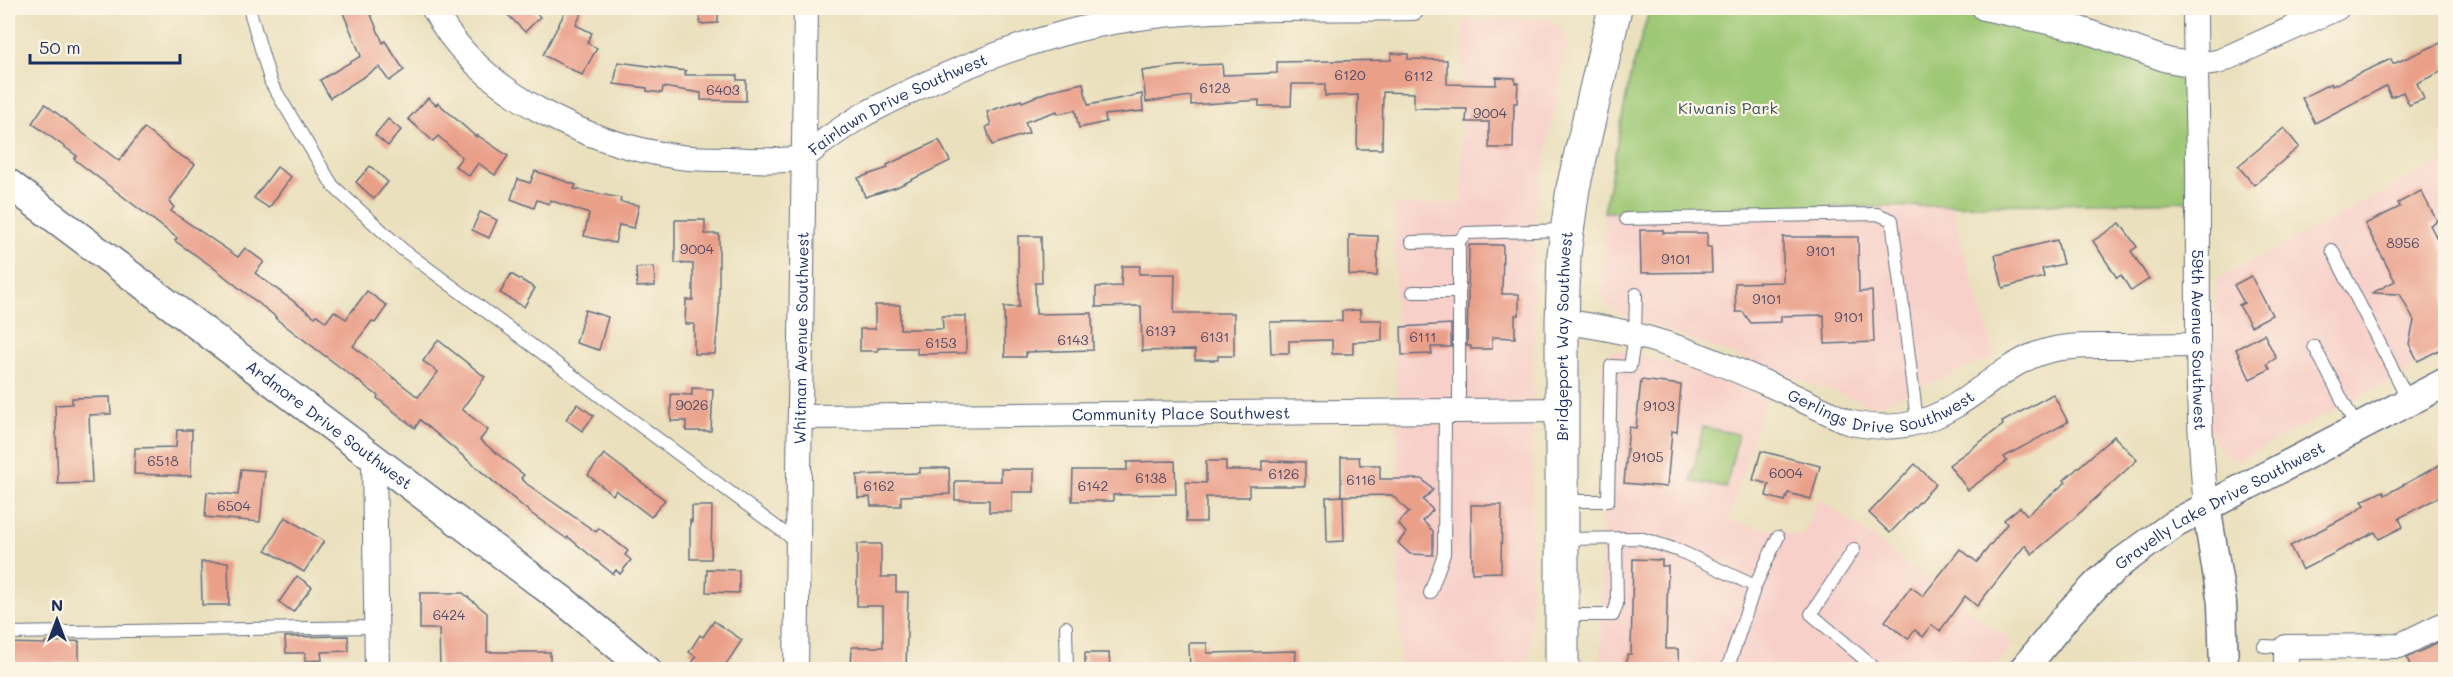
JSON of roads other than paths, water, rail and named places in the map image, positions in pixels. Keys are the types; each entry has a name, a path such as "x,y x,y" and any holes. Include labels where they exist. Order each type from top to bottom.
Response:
{"main road":[{"name":"Bridgeport Way Southwest","path":"1562,669 1564,254 1573,188 1616,8"}],"street":[{"name":"Fairlawn Drive Southwest","path":"433,8 479,69 502,88 527,104 609,139 680,157 753,161 802,157 862,116 936,79 1020,47 1070,32 1135,20 1212,11 1413,8"},
{"name":"Whitman Avenue Southwest","path":"796,669 806,8"},
{"path":"1984,8 2080,29 2167,60 2195,65 2218,62 2337,8"},
{"name":"59th Avenue Southwest","path":"2195,8 2199,201 2198,345 2202,468 2222,603 2224,669"},
{"name":"Ardmore Drive Southwest","path":"8,183 565,602 647,669"},
{"name":"Gerlings Drive Southwest","path":"1562,322 1593,325 1679,347 1848,422 1872,428 1892,427 1945,411 2005,370 2051,350 2087,346 2198,345"},
{"name":"Gravelly Lake Drive Southwest","path":"2023,669 2070,612 2123,561 2176,523 2445,382"},
{"name":"Community Place Southwest","path":"801,417 1562,410"},
{"path":"374,460 377,669"},
{"path":"2279,654 2399,646 2445,623"}],"lane":[{"path":"249,8 271,83 333,186 402,249 798,543"},
{"path":"1626,219 1877,214 1892,220 1917,421"},
{"path":"1430,593 1444,554 1459,292 1459,241 1466,233 1482,231 1567,230"},
{"path":"1412,242 1459,241"},
{"path":"2331,250 2409,401"},
{"path":"1413,292 1459,292"},
{"path":"1562,501 1608,501 1611,366 1630,367 1635,335 1636,294"},
{"path":"2314,346 2357,428"},
{"path":"1727,669 1755,586 1778,537"},
{"path":"1562,539 1640,538 1680,551 1755,586"},
{"path":"1562,615 1612,615 1617,604 1616,539"},
{"path":"1854,549 1811,614 1877,669"},
{"path":"8,633 376,627"},
{"path":"1066,627 1067,669"}],"park label":[{"name":"Kiwanis Park","path":"1728,108"}]}
